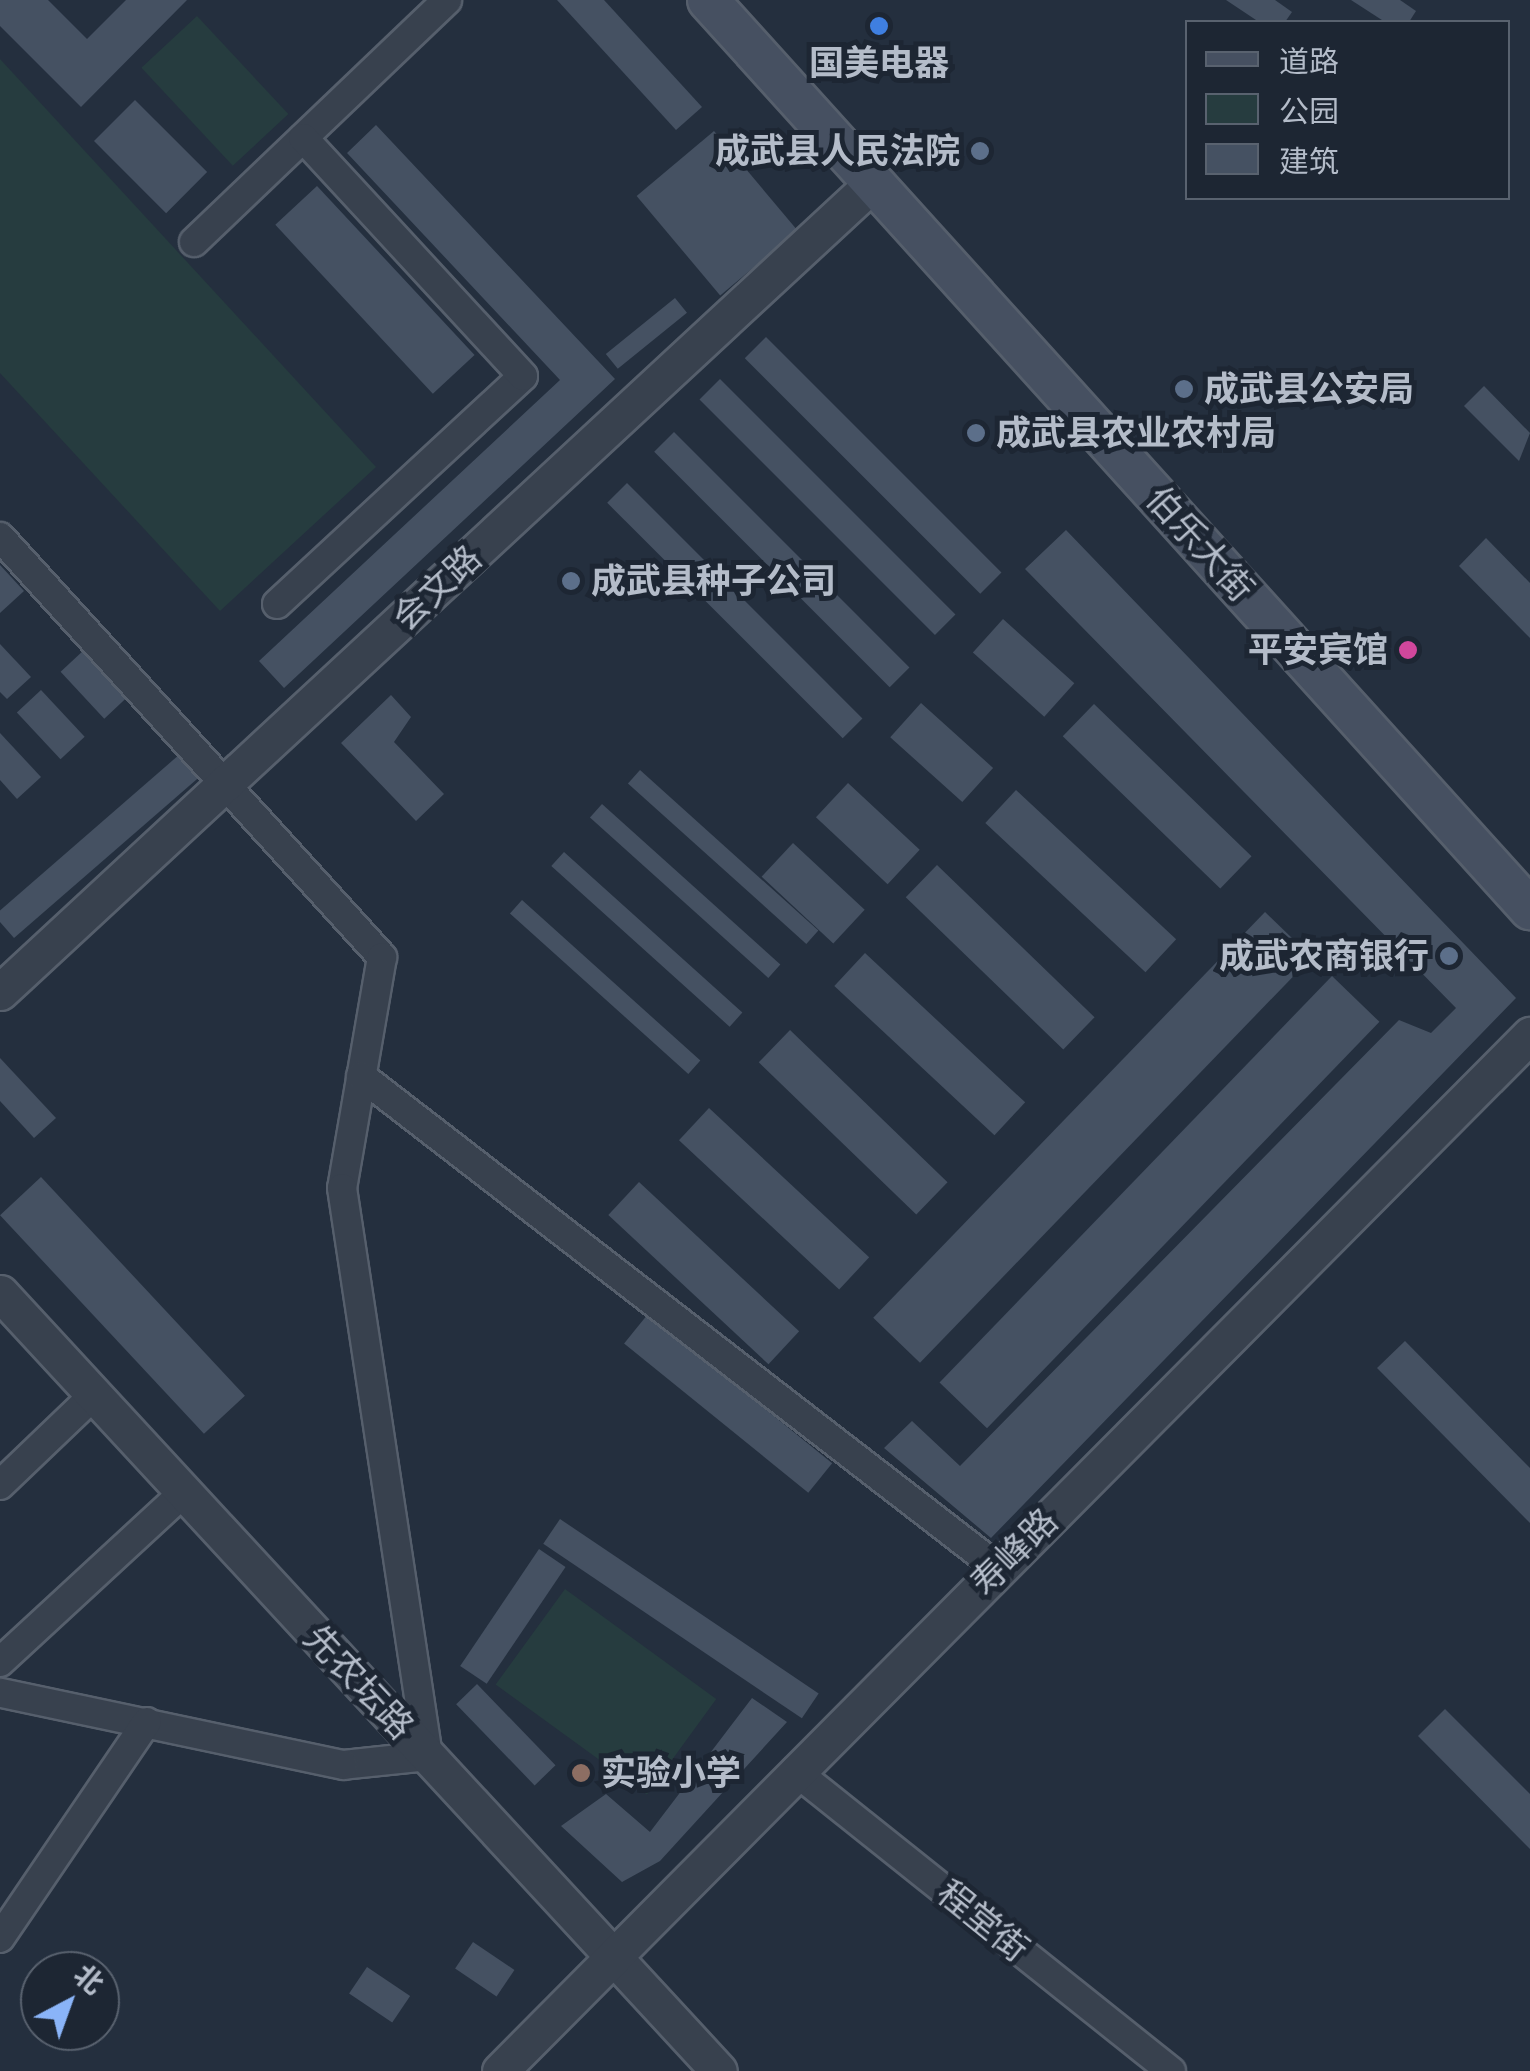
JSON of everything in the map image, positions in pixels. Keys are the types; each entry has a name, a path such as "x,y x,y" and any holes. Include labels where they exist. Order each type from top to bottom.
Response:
{"main road":[{"name":"伯乐大街","path":"708,0 1530,909"}],"street":[{"path":"194,242 447,0"},
{"path":"277,604 523,376 303,138"},
{"name":"会文路","path":"0,992 874,182"},
{"path":"0,537 382,957 342,1188 428,1756 344,1765 0,1693"},
{"name":"寿峰路","path":"500,2071 1530,1035"},
{"path":"362,1076 998,1568"},
{"name":"先农坛路","path":"3,1301 719,2071"},
{"path":"0,1486 94,1395"},
{"path":"0,1662 184,1492"},
{"path":"0,1938 146,1722"},
{"name":"程堂街","path":"796,1771 1172,2071"}],"green space":[{"path":"197,16 288,114 233,166 141,68"},
{"path":"0,59 376,467 220,611 0,373"},
{"path":"565,1589 716,1699 647,1794 496,1684"}],"building":[{"path":"0,0 48,0 87,39 126,0 187,0 81,107 0,26"},
{"path":"557,0 604,0 702,107 676,130"},
{"path":"1226,0 1275,0 1292,12 1286,20 1256,20"},
{"path":"1351,0 1400,0 1416,11 1410,20 1382,20"},
{"path":"135,100 207,172 166,213 94,141"},
{"path":"376,125 615,379 284,688 259,661 560,380 347,153"},
{"path":"714,131 798,231 720,296 637,196"},
{"path":"317,186 475,355 433,394 275,225"},
{"path":"675,298 687,313 618,369 606,354"},
{"path":"766,337 1001,572 980,594 745,358"},
{"path":"720,379 955,614 935,635 699,400"},
{"path":"1484,386 1530,433 1519,461 1464,406"},
{"path":"674,432 909,667 890,687 654,452"},
{"path":"627,483 862,718 843,738 607,503"},
{"path":"1066,530 1516,998 991,1538 884,1448 912,1421 960,1466 1399,1020 1431,1033 1456,1008 1025,569"},
{"path":"1486,538 1530,583 1530,638 1459,566"},
{"path":"0,565 24,591 0,613"},
{"path":"1003,619 1074,683 1044,717 973,652"},
{"path":"0,644 31,677 7,699 0,692"},
{"path":"84,650 128,697 104,719 61,672"},
{"path":"41,690 85,737 61,759 17,713"},
{"path":"391,695 411,717 394,742 444,794 416,821 341,743"},
{"path":"921,703 993,768 962,802 890,737"},
{"path":"1094,704 1252,856 1220,889 1063,736"},
{"path":"0,733 41,777 17,799 0,780"},
{"path":"180,754 200,777 14,938 0,922 0,910"},
{"path":"640,770 818,931 806,944 628,783"},
{"path":"848,783 920,850 888,884 816,817"},
{"path":"1016,790 1176,939 1145,972 985,823"},
{"path":"602,804 780,965 768,978 590,817"},
{"path":"793,843 865,910 833,943 762,877"},
{"path":"564,852 742,1013 730,1027 551,866"},
{"path":"937,865 1095,1017 1063,1050 906,897"},
{"path":"522,900 700,1061 688,1074 510,913"},
{"path":"1265,912 1312,957 920,1363 873,1318"},
{"path":"865,953 1025,1102 994,1135 834,986"},
{"path":"1332,976 1379,1022 987,1428 940,1382"},
{"path":"790,1030 948,1182 916,1215 759,1062"},
{"path":"0,1058 56,1118 34,1138 0,1101"},
{"path":"709,1108 869,1257 839,1290 679,1140"},
{"path":"41,1177 245,1396 204,1434 0,1215"},
{"path":"639,1182 799,1331 768,1364 608,1215"},
{"path":"648,1314 832,1463 808,1493 624,1344"},
{"path":"1405,1341 1530,1468 1530,1523 1377,1368"},
{"path":"560,1519 819,1693 802,1718 543,1544"},
{"path":"539,1549 566,1567 487,1684 460,1666"},
{"path":"477,1684 555,1765 535,1785 456,1704"},
{"path":"752,1698 787,1722 660,1861 622,1882 561,1826 606,1794 650,1832"},
{"path":"1445,1709 1530,1794 1530,1849 1418,1736"},
{"path":"473,1942 514,1970 497,1996 455,1969"},
{"path":"367,1967 410,1996 392,2023 349,1994"}],"place":[{"name":"国美电器","path":"879,26"},
{"name":"成武县人民法院","path":"980,151"},
{"name":"成武县公安局","path":"1184,389"},
{"name":"成武县农业农村局","path":"976,433"},
{"name":"成武县种子公司","path":"571,581"},
{"name":"平安宾馆","path":"1408,650"},
{"name":"成武农商银行","path":"1449,956"},
{"name":"实验小学","path":"581,1773"}]}
